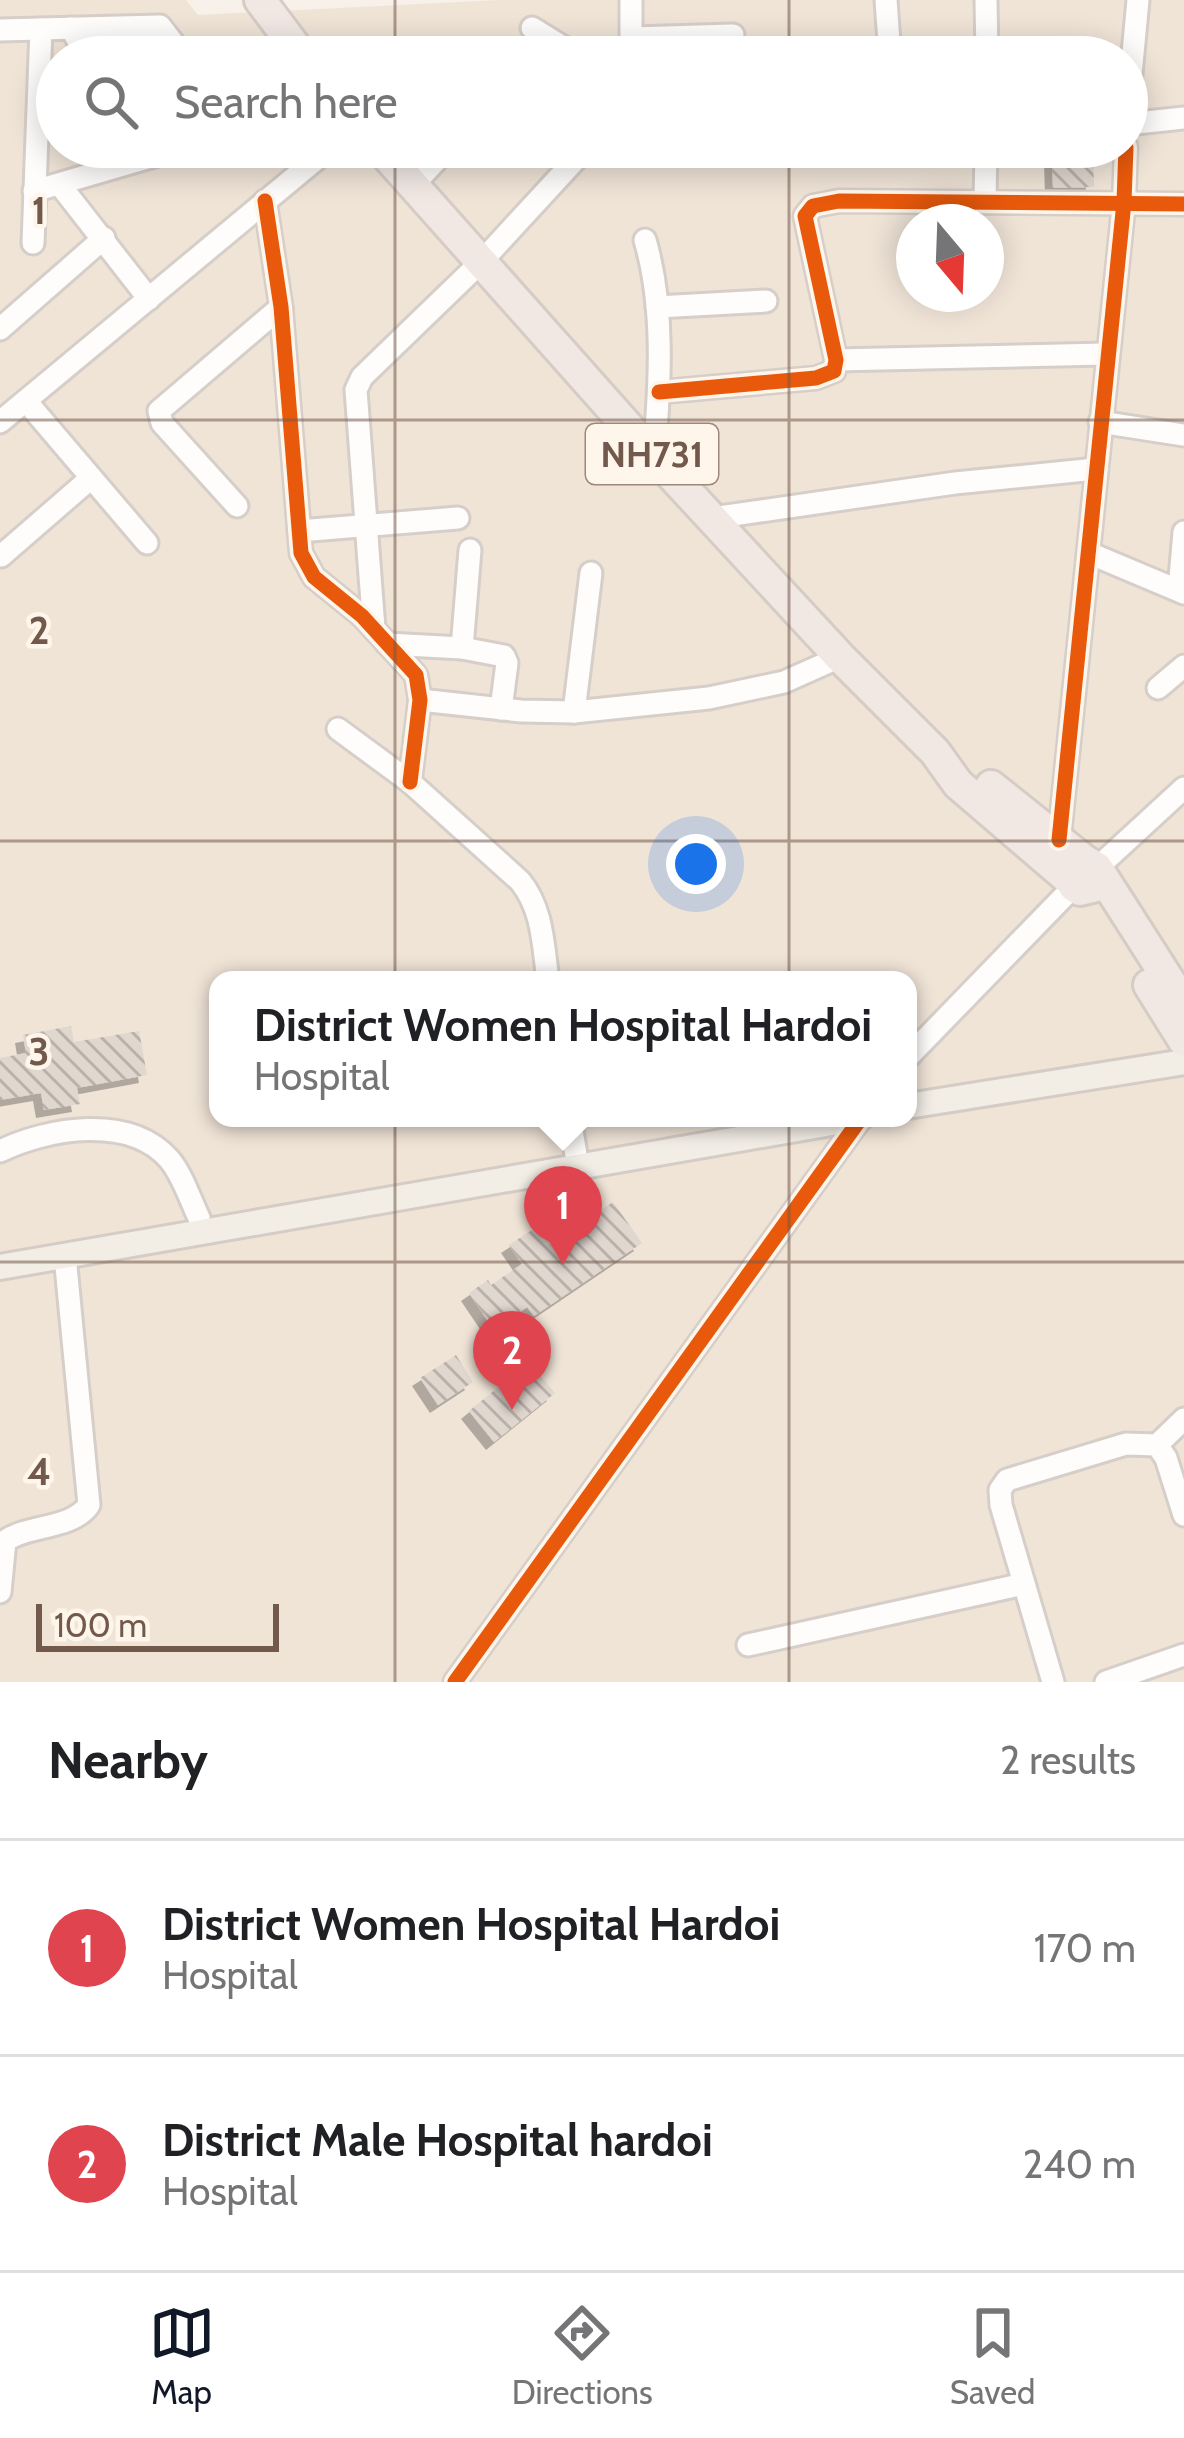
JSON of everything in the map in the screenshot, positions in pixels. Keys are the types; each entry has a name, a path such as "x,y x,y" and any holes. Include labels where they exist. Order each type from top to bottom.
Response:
{"highway":[{"path":"260,0 287,36"},
{"name":"NH731","path":"397,168 654,456 934,752 958,784 1085,876 1184,1041 1184,1058"},
{"name":"NH731","path":"934,752 973,772 1059,840 1184,1004"}],"main road":[{"path":"917,1104 1184,1058"},
{"path":"0,1253 730,1127"},
{"path":"0,1267 808,1127"}],"street":[{"path":"631,0 632,36"},
{"path":"886,0 889,36"},
{"path":"986,0 987,36"},
{"path":"1134,36 1138,0"},
{"path":"0,30 160,26 168,36"},
{"path":"71,28 75,36"},
{"path":"532,28 545,36"},
{"path":"41,29 41,36"},
{"path":"725,36 733,35"},
{"path":"1148,120 1184,118"},
{"path":"33,243 36,145"},
{"path":"34,191 103,168"},
{"path":"0,422 305,168"},
{"path":"412,186 429,168"},
{"path":"381,636 356,390 362,377 482,261 569,168"},
{"path":"985,202 986,168"},
{"path":"1059,840 1125,168"},
{"path":"61,185 149,299"},
{"path":"265,201 281,307 301,553 314,578 381,636 416,675 420,700 410,782"},
{"path":"659,392 828,376 834,371 836,360 805,216 808,210 839,201 1184,205"},
{"path":"0,329 104,238"},
{"path":"645,240 657,307 659,392 654,456"},
{"path":"657,307 766,302"},
{"path":"237,506 161,423 159,411 281,307"},
{"path":"836,360 1106,354"},
{"path":"26,401 147,543"},
{"path":"1100,422 1184,435"},
{"path":"712,518 955,483 1096,469"},
{"path":"1,556 91,478"},
{"path":"299,531 458,518"},
{"path":"1089,553 1182,591 1184,532"},
{"path":"462,649 470,550"},
{"path":"574,712 591,573"},
{"path":"381,636 504,656 501,709"},
{"path":"420,700 574,712 751,692 840,657"},
{"path":"1158,688 1184,666"},
{"path":"338,729 410,782 532,896 546,971"},
{"path":"917,1048 1085,876 1184,788"},
{"path":"571,1127 576,1155"},
{"path":"455,1682 854,1127"},
{"path":"0,1151 79,1130 128,1134 153,1145 172,1161 199,1218"},
{"path":"0,1589 5,1540 74,1518 88,1505 65,1256"},
{"path":"1053,1682 1000,1505 1000,1490 1006,1480 1126,1444 1156,1445 1184,1419"},
{"path":"1156,1445 1166,1458 1184,1515"},
{"path":"748,1645 1024,1584"},
{"path":"1106,1682 1184,1655"}],"shaded area":[{"path":"0,0 186,0 198,15 499,0 1184,0 1184,1682 0,1682"}],"building":[{"path":"1052,168 1093,168 1094,187 1053,188"},
{"path":"71,1026 74,1042 139,1031 147,1075 77,1088 80,1104 44,1110 41,1093 0,1100 0,1058 26,1053 23,1035"},
{"path":"613,1202 642,1243 534,1316 527,1307 494,1330 469,1293 522,1264 509,1245 535,1228 547,1246"},
{"path":"456,1355 473,1382 438,1405 420,1378"},
{"path":"529,1362 555,1393 494,1442 469,1411"}],"cycle path":[{"path":"1059,840 1125,168"},
{"path":"265,201 281,307 301,553 314,577 362,616 416,675 420,700 410,782"},
{"path":"659,392 816,378 834,371 836,360 805,216 813,206 839,201 1184,204"},
{"path":"455,1682 855,1127"}],"place":[{"name":"District Women Hospital Hardoi","path":"563,1265"},
{"name":"District Male Hospital hardoi","path":"512,1410"}]}
